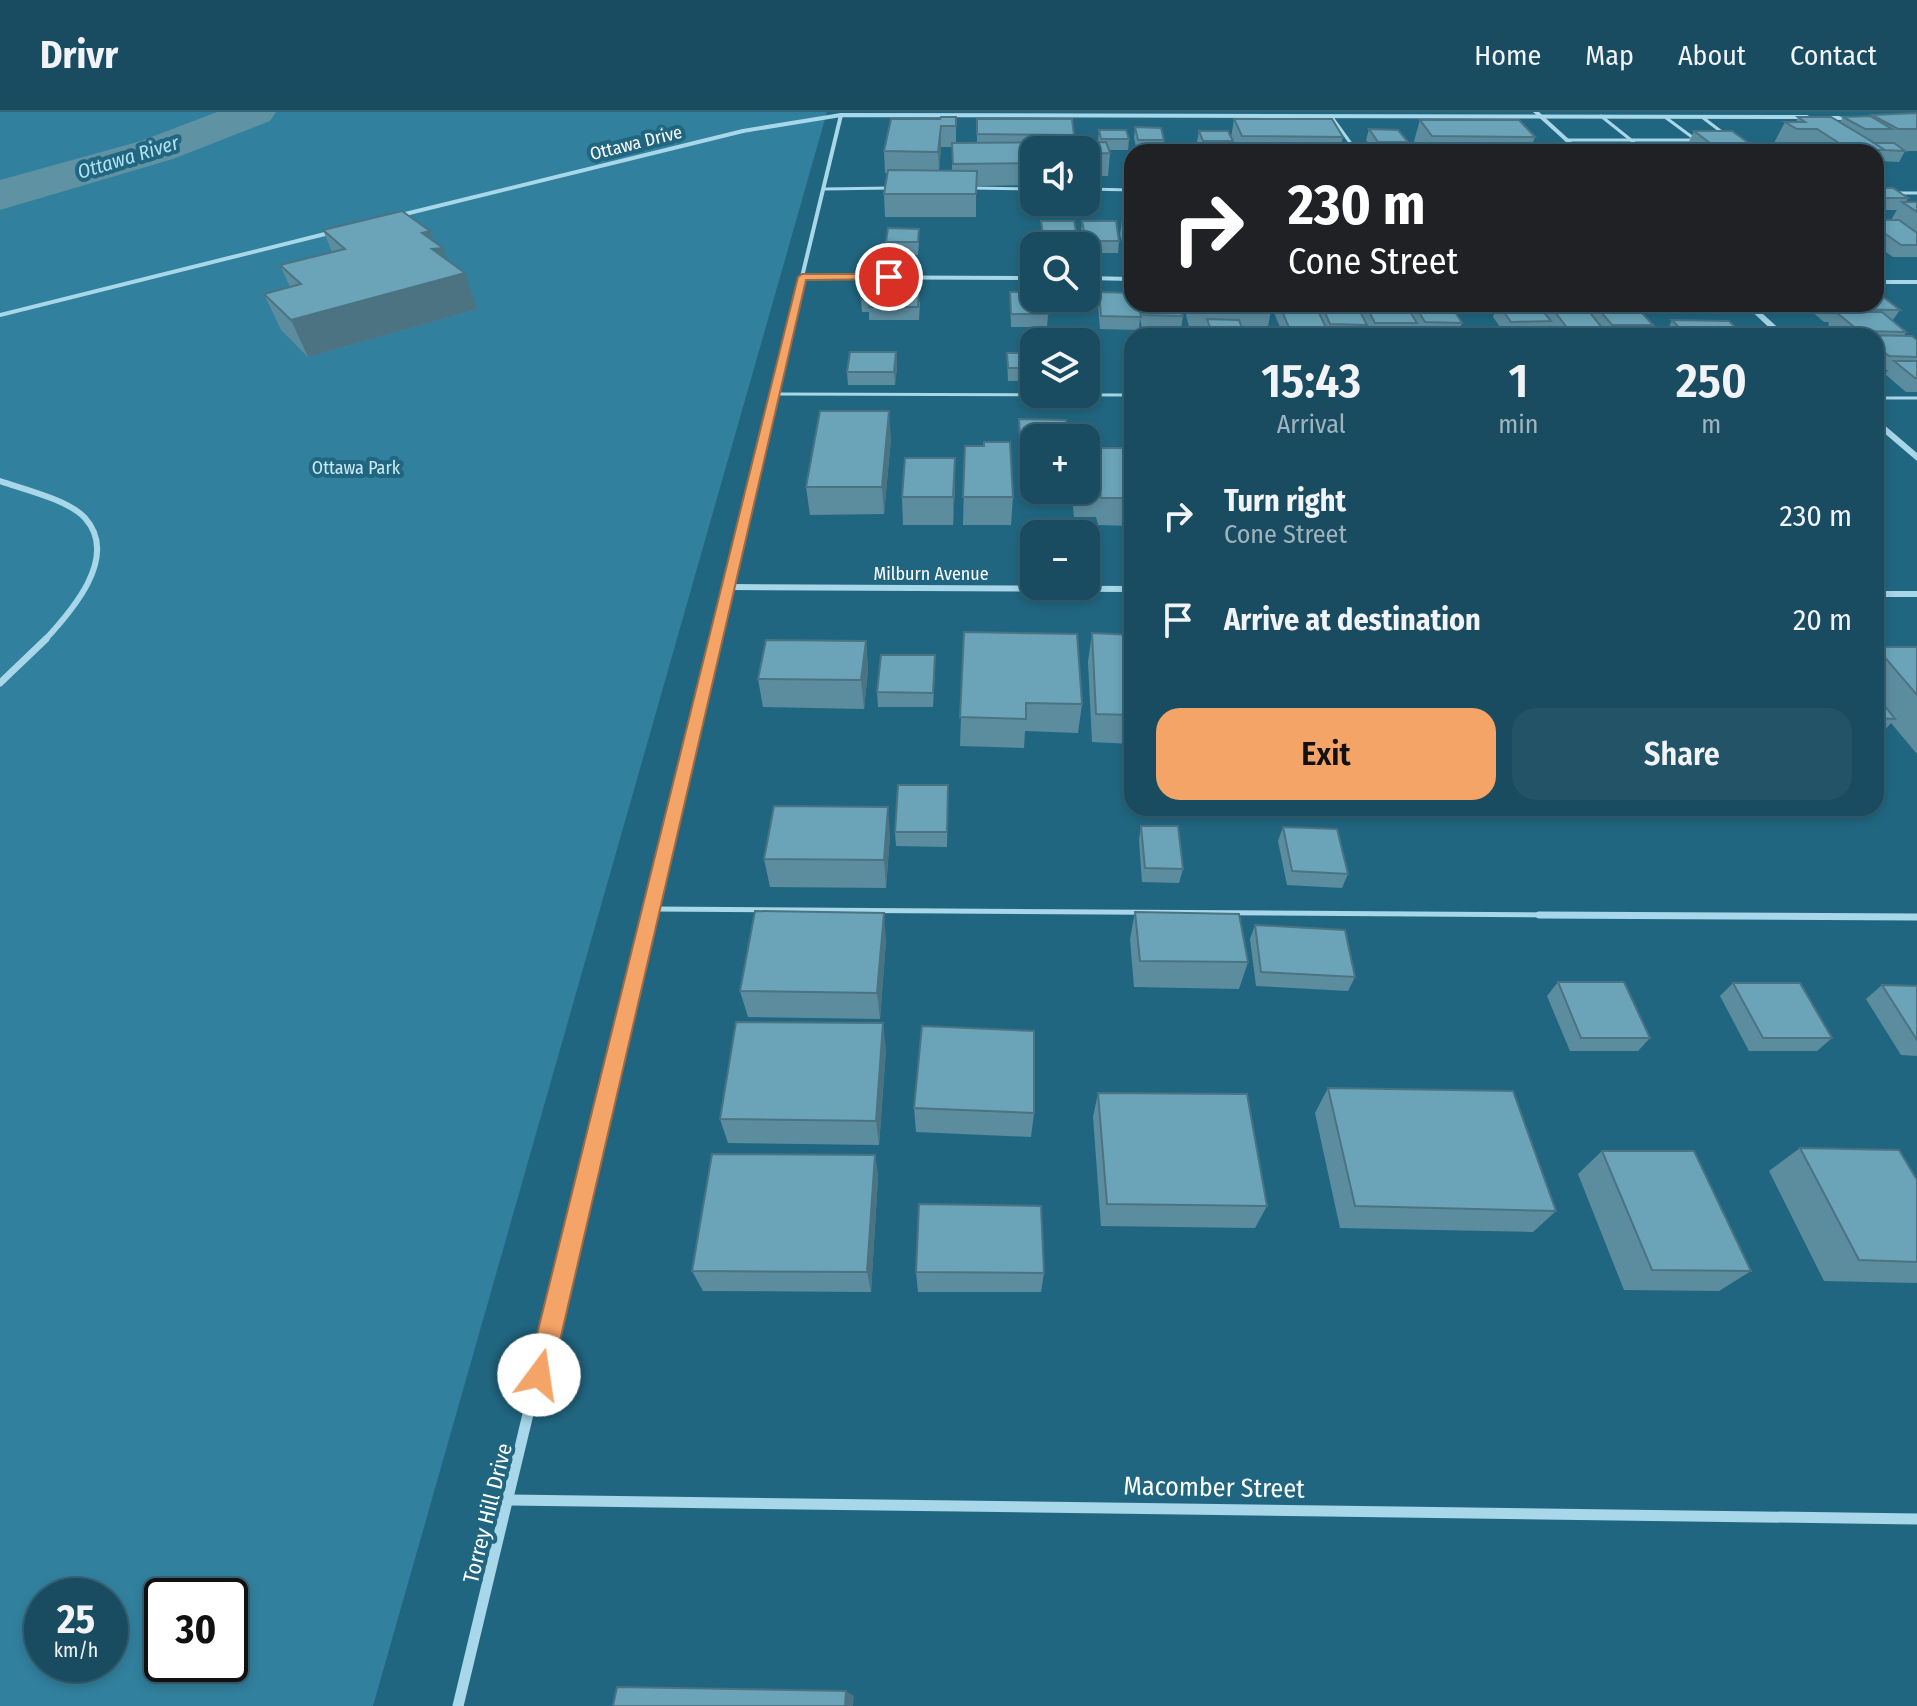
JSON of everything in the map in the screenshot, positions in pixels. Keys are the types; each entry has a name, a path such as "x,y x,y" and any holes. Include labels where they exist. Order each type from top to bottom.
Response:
{"street":[{"path":"1747,117 1772,112"},
{"path":"1538,114 1571,144"},
{"name":"Ottawa Drive","path":"392,217 755,128 841,115 1538,114 1855,118"},
{"name":"Torrey Hill Drive","path":"458,1706 730,587 841,115"},
{"path":"0,315 347,228"},
{"path":"802,277 1020,278"},
{"path":"1100,278 1124,279"},
{"path":"1884,282 1917,282"},
{"path":"1757,312 1774,328"},
{"path":"1884,428 1917,458"},
{"path":"0,481 84,516 96,532 99,551 82,596 30,656 0,683"},
{"name":"Milburn Avenue","path":"730,587 1124,589"},
{"path":"1884,594 1917,594"},
{"name":"Macomber Street","path":"510,1500 1917,1519"}],"lane":[{"path":"1331,116 1351,144"},
{"path":"1601,116 1636,144"},
{"path":"1566,140 1696,140 1665,117"},
{"path":"1702,117 1737,143"},
{"path":"823,189 896,188"},
{"path":"958,188 1020,189"},
{"path":"1100,189 1124,190"},
{"path":"1884,193 1917,193"},
{"path":"775,394 1124,395"},
{"path":"1884,398 1917,398"},
{"path":"652,909 1917,917"}],"green space":[{"name":"Ottawa Park","path":"0,112 827,112 373,1706 0,1706"}],"building":[{"path":"1917,113 1917,129 1898,129 1872,115"},
{"path":"1870,116 1892,129 1865,129 1843,117"},
{"path":"956,117 956,126 941,126 938,152 884,151 891,119"},
{"path":"1798,117 1831,117 1876,144 1841,144 1817,129 1797,129 1785,122 1805,122"},
{"path":"977,119 1072,119 1074,135 977,134"},
{"path":"1234,119 1332,119 1343,137 1242,136"},
{"path":"1420,120 1519,120 1535,137 1432,136"},
{"path":"1135,127 1161,128 1164,140 1138,140"},
{"path":"1369,129 1398,130 1408,142 1378,142"},
{"path":"1099,130 1126,130 1129,139 1101,139"},
{"path":"1199,131 1228,131 1233,141 1203,141"},
{"path":"1694,131 1732,131 1750,144 1711,144"},
{"path":"1100,142 1106,142 1110,153 1100,153"},
{"path":"952,143 1020,143 1020,163 953,164"},
{"path":"1894,143 1905,151 1885,150 1884,144 1876,144"},
{"path":"888,170 977,171 976,194 884,194"},
{"path":"1884,188 1893,188 1908,198 1884,198"},
{"path":"1902,202 1917,202 1917,212"},
{"path":"402,211 430,231 422,233 443,248 432,249 465,273 291,320 264,294 301,284 280,265 345,249 323,230"},
{"path":"1884,220 1899,220 1917,233 1917,245 1901,245 1884,233"},
{"path":"1041,221 1074,221 1076,232 1043,232"},
{"path":"1082,221 1116,221 1119,241 1100,241 1100,232 1084,232"},
{"path":"888,228 919,229 918,242 886,242"},
{"path":"877,283 904,283 903,290 919,290 918,307 869,307 870,299 861,299 862,289 876,289"},
{"path":"1010,292 1020,292 1020,312 1048,314 1011,314"},
{"path":"1100,292 1124,293 1124,312 1140,312 1141,317 1101,316"},
{"path":"1884,298 1900,310 1884,310"},
{"path":"1143,312 1182,312 1183,316 1144,315"},
{"path":"1282,312 1319,312 1326,328 1289,328"},
{"path":"1325,312 1360,312 1367,325 1330,324"},
{"path":"1369,312 1410,312 1417,323 1375,323"},
{"path":"1419,312 1455,312 1462,323 1425,322"},
{"path":"1504,312 1544,312 1551,321 1511,322"},
{"path":"1555,312 1589,312 1602,328 1567,328"},
{"path":"1601,312 1641,312 1653,325 1612,325"},
{"path":"1836,312 1882,312 1906,332 1884,332 1884,328 1855,328"},
{"path":"1207,319 1239,320 1242,328 1210,328"},
{"path":"1672,320 1729,321 1736,328 1680,328"},
{"path":"1884,335 1912,336 1917,340 1917,357 1889,356 1884,352"},
{"path":"850,352 896,352 894,372 847,372"},
{"path":"1007,353 1020,353 1020,368 1008,368"},
{"path":"1894,361 1917,361 1917,378 1915,378"},
{"path":"820,411 889,411 882,487 806,487"},
{"path":"1019,419 1066,420 1066,424 1020,424 1020,442"},
{"path":"984,442 1010,442 1013,497 963,497 965,446 984,446"},
{"path":"1100,448 1124,448 1124,498 1101,498"},
{"path":"905,458 955,458 953,497 902,497"},
{"path":"964,632 1077,634 1082,704 1026,703 1026,719 960,717"},
{"path":"1092,633 1124,635 1124,715 1096,714"},
{"path":"766,640 866,641 861,680 758,679"},
{"path":"1884,647 1917,647 1917,695 1884,656"},
{"path":"881,655 935,655 933,693 877,692"},
{"path":"1884,705 1895,719 1884,718"},
{"path":"898,785 948,785 947,832 895,832"},
{"path":"774,806 888,807 884,860 764,859"},
{"path":"1141,826 1178,826 1183,869 1145,868"},
{"path":"1283,827 1337,829 1348,874 1292,871"},
{"path":"755,911 884,913 877,993 740,991"},
{"path":"1135,912 1239,914 1248,962 1140,961"},
{"path":"1255,925 1345,930 1355,977 1261,972"},
{"path":"1558,982 1624,982 1650,1038 1581,1038"},
{"path":"1733,983 1800,983 1832,1038 1763,1038"},
{"path":"1882,985 1917,986 1917,1040"},
{"path":"736,1022 883,1023 876,1121 720,1119"},
{"path":"922,1026 1034,1031 1034,1113 914,1108"},
{"path":"1328,1088 1513,1091 1556,1211 1355,1206"},
{"path":"1098,1093 1247,1094 1267,1206 1107,1204"},
{"path":"1800,1148 1899,1150 1917,1180 1917,1262 1859,1260"},
{"path":"1602,1151 1694,1151 1751,1271 1652,1270"},
{"path":"712,1154 875,1155 867,1272 692,1271"},
{"path":"919,1204 1041,1206 1044,1273 916,1272"},
{"path":"617,1687 846,1691 845,1706 613,1706"}],"waterway":[{"name":"Ottawa River","path":"0,195 157,150 255,112"}],"route":[{"path":"539,1375 802,277 889,277"}]}
